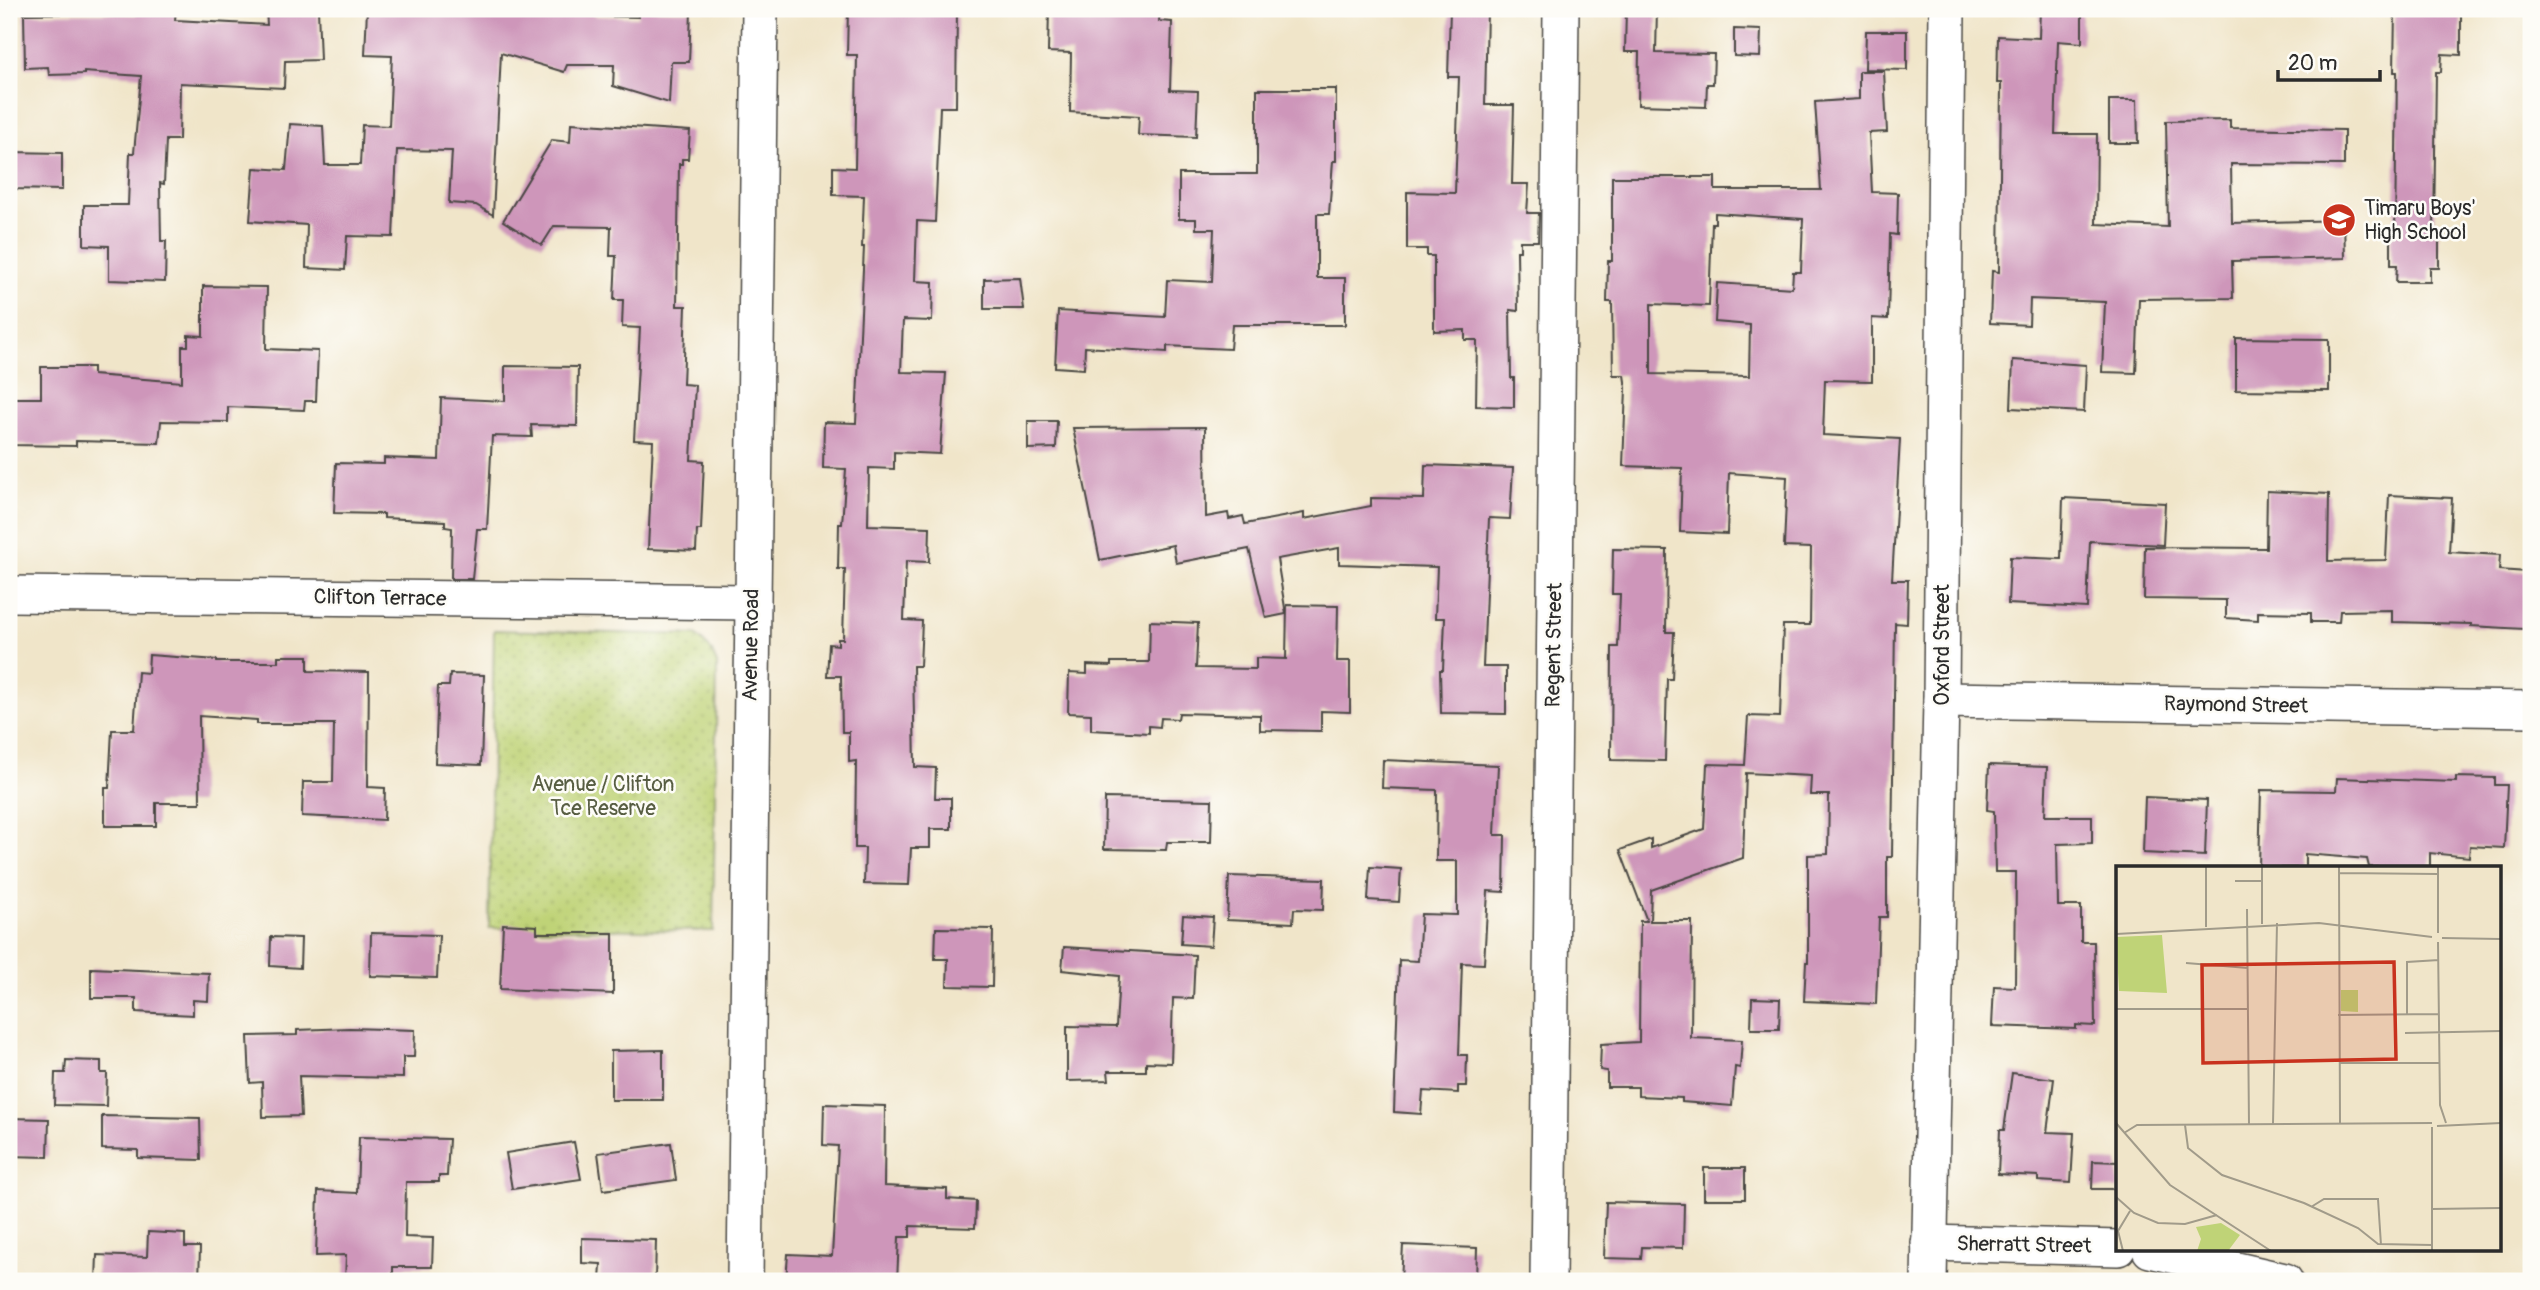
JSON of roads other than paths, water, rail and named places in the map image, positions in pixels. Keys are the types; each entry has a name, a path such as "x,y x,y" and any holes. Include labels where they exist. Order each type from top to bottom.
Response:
{"street":[{"name":"Avenue Road","path":"745,1281 760,9"},
{"name":"Regent Street","path":"1548,1281 1561,9"},
{"name":"Oxford Street","path":"1929,1281 1941,701 1947,9"},
{"name":"Clifton Terrace","path":"9,594 752,602"},
{"name":"Raymond Street","path":"1941,701 2531,709"},
{"name":"Sherratt Street","path":"1929,1242 2116,1248"},
{"path":"2159,1252 2285,1281"}],"place":[{"name":"Timaru Boys' High School","path":"2339,220"}],"park label":[{"name":"Avenue / Clifton Tce Reserve","path":"603,796"}]}
